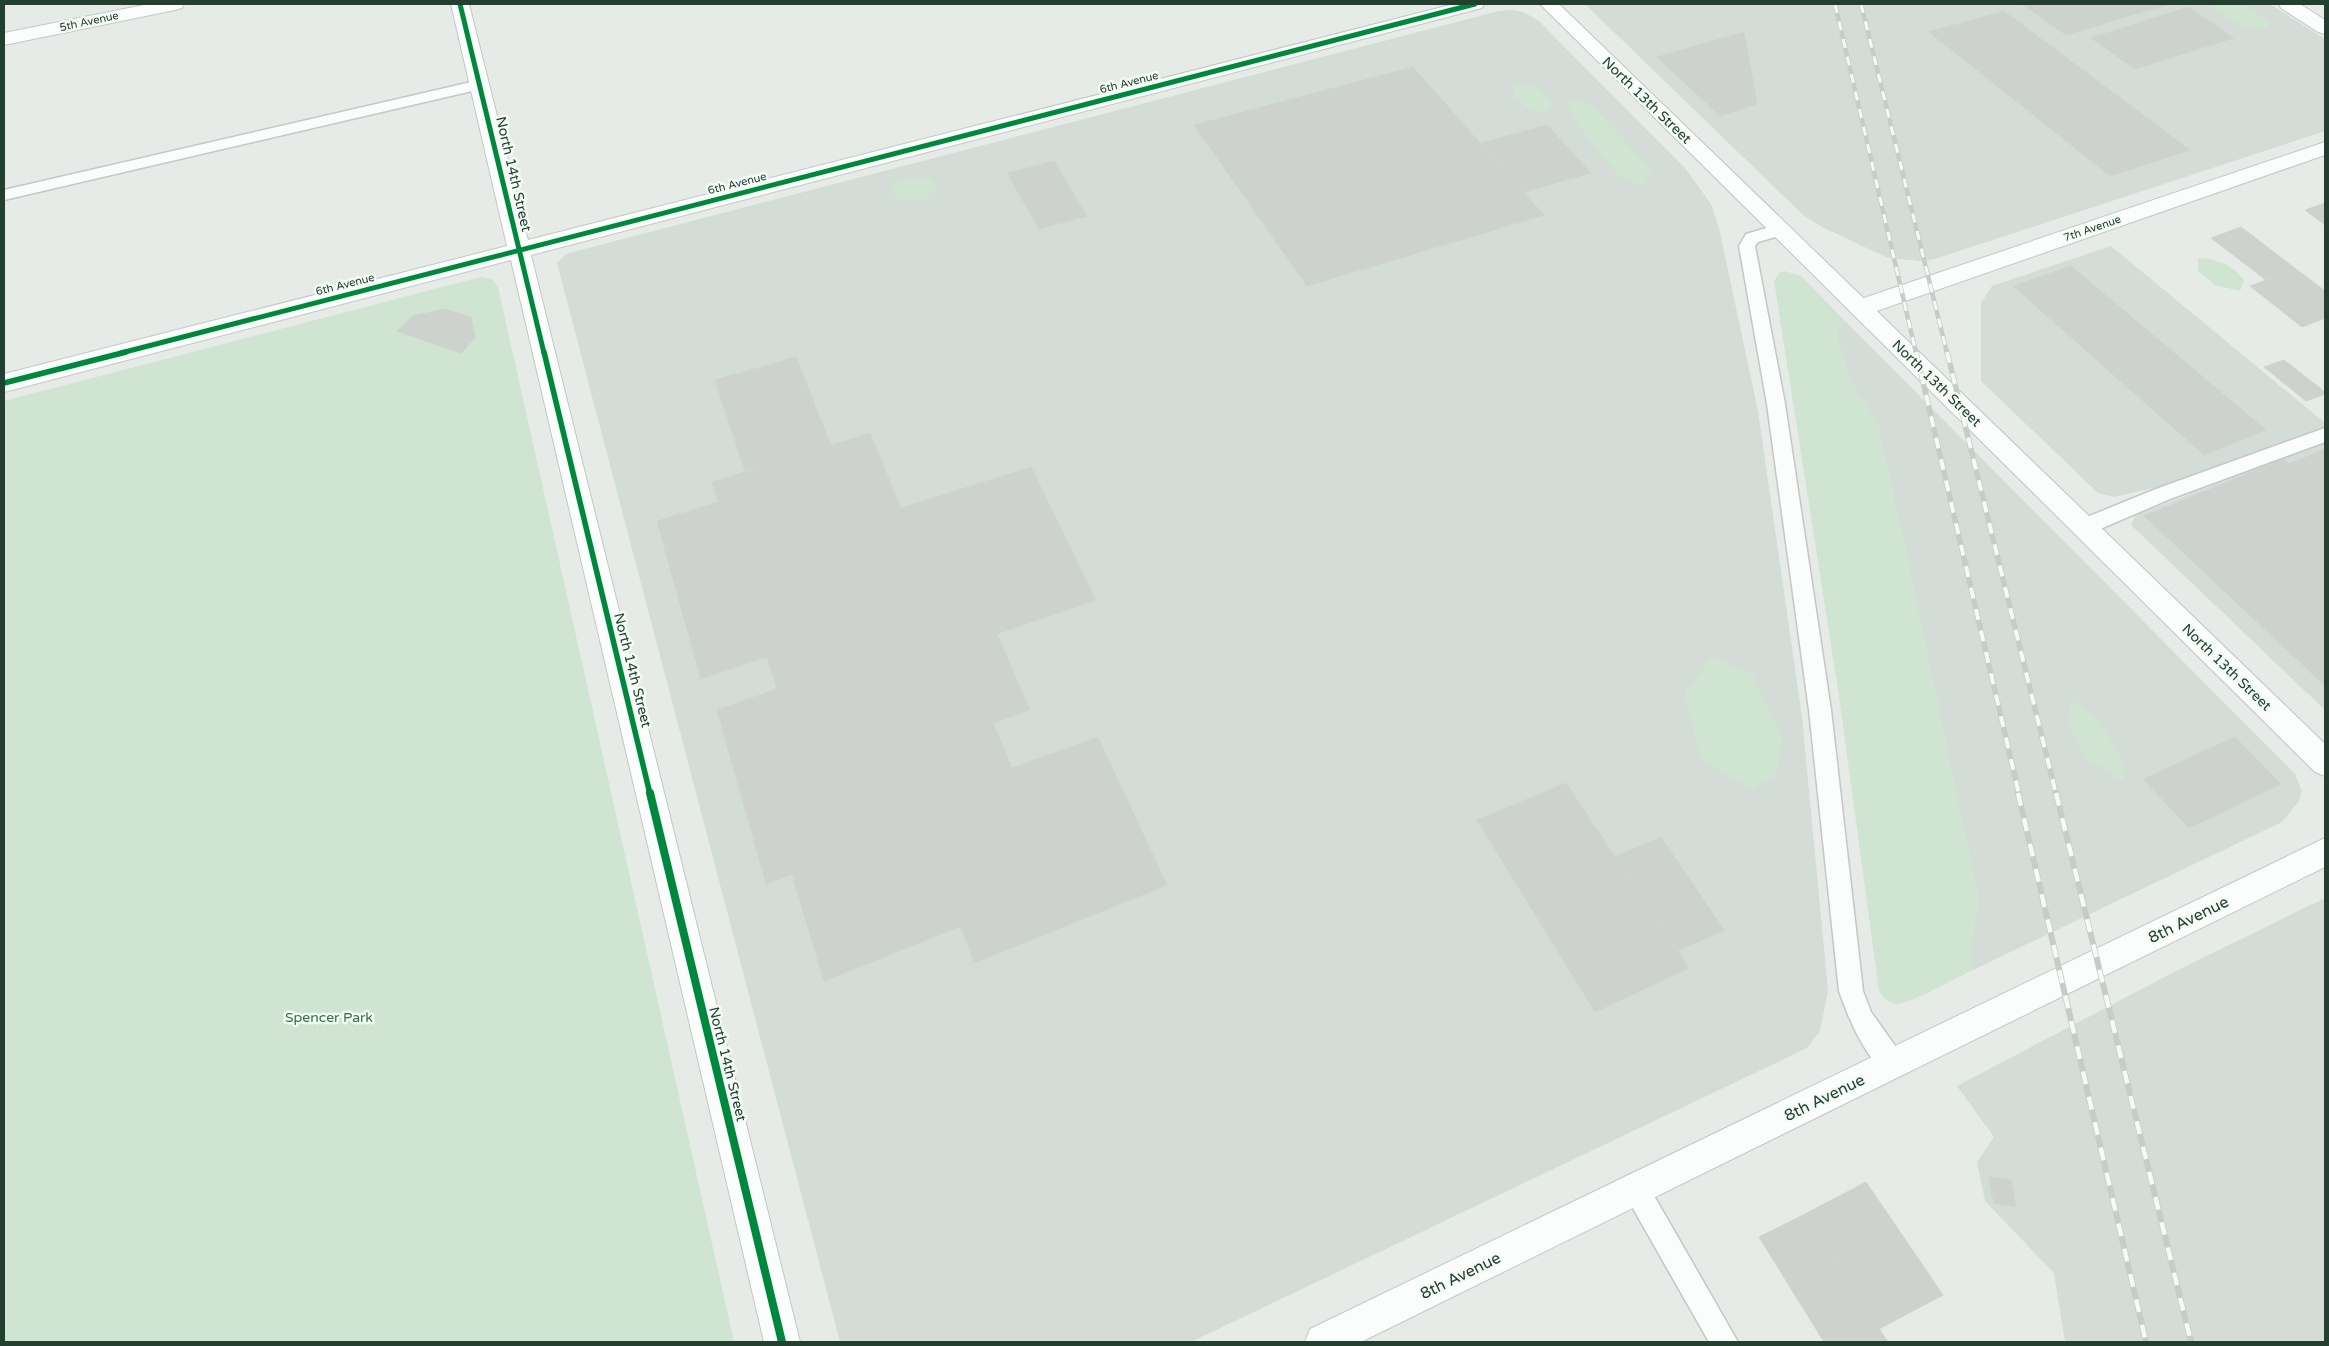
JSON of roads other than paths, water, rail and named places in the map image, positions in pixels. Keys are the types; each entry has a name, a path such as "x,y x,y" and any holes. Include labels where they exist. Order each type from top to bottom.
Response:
{"street":[{"name":"5th Avenue","path":"4,39 175,4"},
{"name":"North 14th Street","path":"460,4 782,1342"},
{"name":"6th Avenue","path":"4,383 1475,4"},
{"name":"North 13th Street","path":"1549,4 2325,763"},
{"path":"2288,4 2325,28"},
{"name":"7th Avenue","path":"1860,308 2325,148"},
{"name":"8th Avenue","path":"1323,1342 2325,852"}],"lane":[{"path":"4,195 480,86"},
{"path":"1780,230 1752,238 1747,246 1776,404 1820,710 1851,991 1861,1019 1892,1063"},
{"path":"2084,527 2163,494 2325,435"},
{"path":"1636,1189 1724,1342"}],"railway":[{"path":"1835,4 1916,353"},
{"path":"1861,4 1947,353"},
{"path":"1916,352 2019,794"},
{"path":"1947,352 2056,794"},
{"path":"2018,793 2146,1342"},
{"path":"2056,793 2191,1342"}],"park label":[{"name":"Spencer Park","path":"329,1017"}]}
